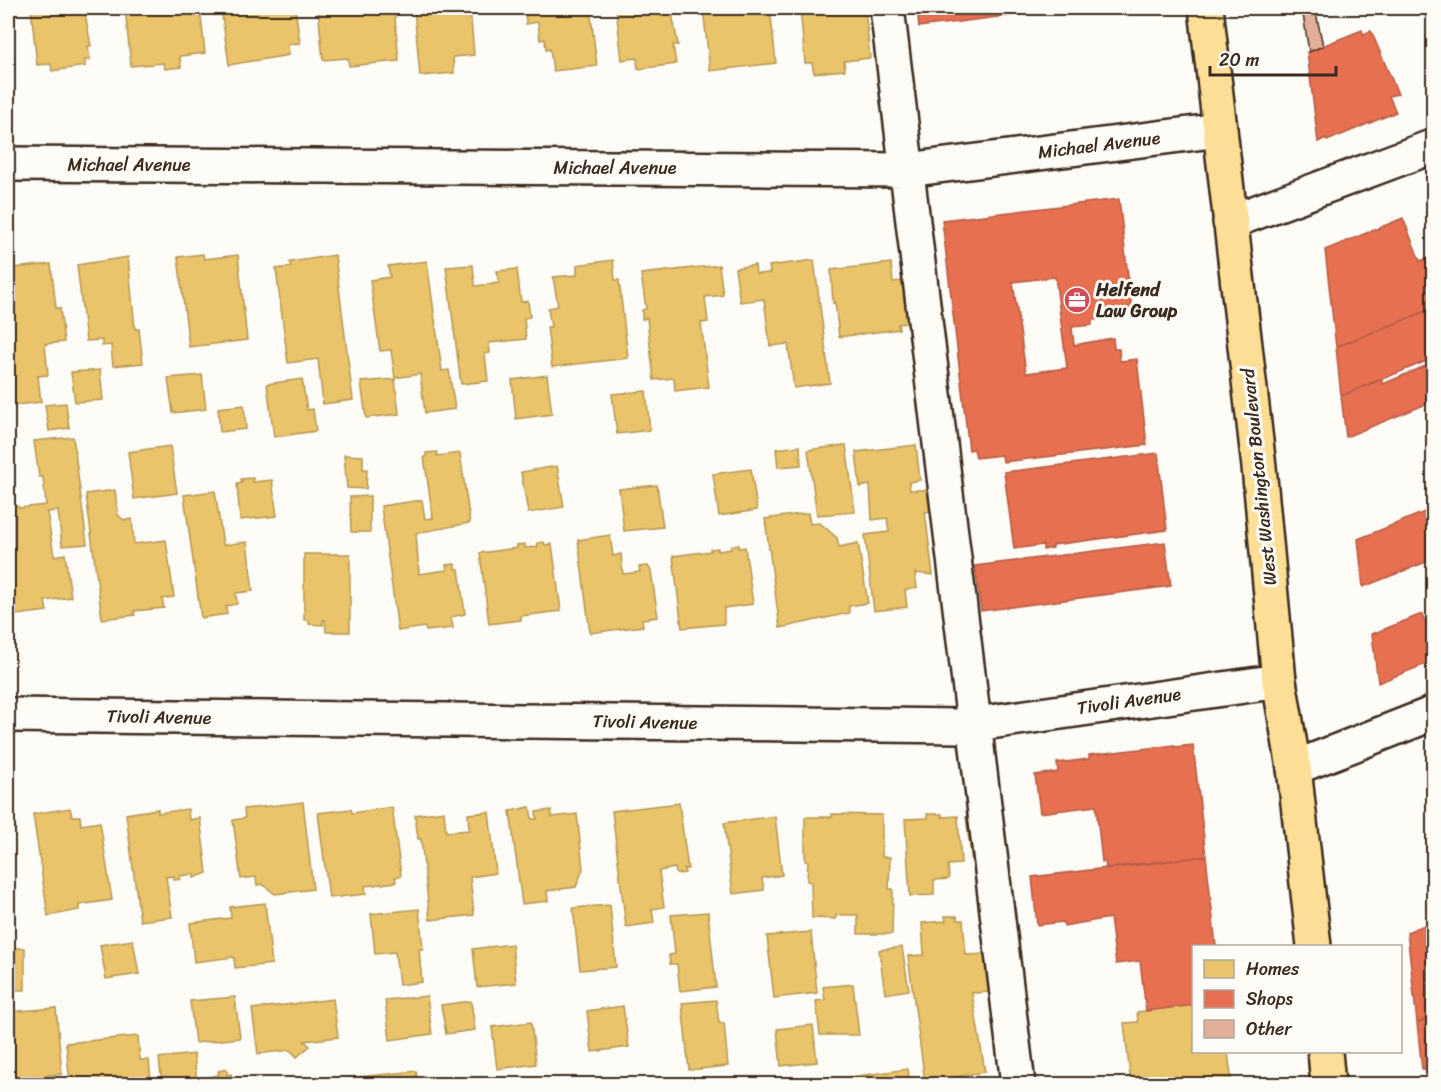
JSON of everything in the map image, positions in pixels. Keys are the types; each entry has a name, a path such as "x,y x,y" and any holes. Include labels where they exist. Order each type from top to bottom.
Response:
{"main road":[{"name":"West Washington Boulevard","path":"1206,8 1259,467 1279,681 1294,768 1314,945"},
{"path":"1325,1053 1328,1084"}],"street":[{"path":"887,8 1018,1084"},
{"name":"Michael Avenue","path":"8,164 907,170 1220,130"},
{"path":"1230,222 1434,146"},
{"name":"Tivoli Avenue","path":"8,715 962,726 974,722 1279,681"},
{"path":"1294,768 1434,713"}],"building: Homes":[{"path":"31,8 84,8 91,46 88,46 90,60 85,60 85,66 52,71 51,64 37,65"},
{"path":"125,8 200,8 205,53 180,56 181,67 165,69 163,63 131,66"},
{"path":"221,8 295,8 300,43 288,44 289,55 229,65"},
{"path":"318,8 394,8 399,61 349,66 348,58 323,60"},
{"path":"414,8 470,8 474,55 453,57 454,73 420,76"},
{"path":"525,8 590,8 597,66 553,71 550,49 546,50 545,39 540,40 538,22 526,24"},
{"path":"616,8 671,8 678,45 673,45 676,64 638,69 637,58 622,60"},
{"path":"703,8 770,8 776,63 710,71"},
{"path":"800,8 865,8 870,58 844,61 845,70 814,73 812,63 805,63"},
{"path":"203,254 204,259 238,255 247,340 189,347 178,257"},
{"path":"335,255 353,400 323,404 318,359 288,363 276,269 291,267 290,262"},
{"path":"128,257 135,329 139,329 143,363 113,366 111,345 102,346 102,340 86,341 77,265"},
{"path":"613,260 615,280 619,280 628,358 552,367 547,327 551,327 548,308 558,306 553,277 577,275 577,265"},
{"path":"814,260 830,383 794,388 788,344 770,346 764,299 740,302 735,268 755,265 756,274 770,273 769,266"},
{"path":"427,261 442,371 449,370 455,409 425,413 420,374 395,378 391,350 380,351 370,280 390,277 388,266"},
{"path":"891,263 893,282 909,280 914,322 898,324 899,329 839,337 835,302 833,303 831,270"},
{"path":"51,264 56,308 60,308 64,342 45,344 48,375 38,376 41,402 8,406 8,277 15,276 14,268"},
{"path":"473,265 475,286 499,283 497,271 517,269 521,302 528,301 530,317 524,318 526,339 489,343 490,353 485,354 488,381 461,384 446,267"},
{"path":"719,265 723,295 705,297 708,322 701,323 709,387 675,391 674,378 654,380 647,318 642,319 642,310 646,309 641,274"},
{"path":"100,370 103,400 75,402 71,372"},
{"path":"202,375 206,409 173,413 168,378"},
{"path":"547,375 552,414 516,419 512,380"},
{"path":"302,379 307,410 313,409 316,431 274,437 267,384"},
{"path":"395,379 399,414 366,418 361,382"},
{"path":"646,391 650,430 617,434 612,394"},
{"path":"66,403 69,428 49,431 45,405"},
{"path":"244,405 246,429 220,432 218,408"},
{"path":"73,437 87,544 62,546 58,511 47,512 54,556 65,554 71,597 45,601 47,611 8,616 8,504 13,503 20,508 46,505 43,477 39,477 34,441"},
{"path":"846,445 855,512 817,515 808,450"},
{"path":"916,445 920,480 909,482 910,490 929,490 932,511 925,512 933,575 915,573 917,588 905,590 907,607 874,611 865,535 889,532 887,518 872,520 870,485 860,487 856,452"},
{"path":"170,446 177,493 134,499 128,452"},
{"path":"800,446 801,465 778,467 776,449"},
{"path":"437,452 437,456 460,453 470,523 416,533 419,574 447,570 446,565 455,564 455,569 459,569 465,614 451,617 453,628 426,631 425,627 398,631 381,506 422,500 425,519 433,518 424,457 426,453"},
{"path":"344,455 363,456 363,469 367,469 366,489 347,488"},
{"path":"557,466 564,507 528,513 521,472"},
{"path":"751,469 757,510 719,516 713,474"},
{"path":"253,478 253,482 272,480 277,516 240,520 237,484 242,483 241,479"},
{"path":"657,485 663,527 624,531 619,489"},
{"path":"115,490 118,515 124,520 132,519 134,544 166,540 174,597 162,599 164,608 134,611 135,615 102,619 86,494"},
{"path":"215,491 223,545 247,542 253,591 236,593 237,604 226,606 227,614 201,618 184,495"},
{"path":"370,496 370,532 351,532 350,497"},
{"path":"808,513 810,524 820,523 837,538 839,547 858,543 868,603 849,606 849,613 780,628 765,519"},
{"path":"610,535 613,556 621,554 623,574 640,572 639,567 648,566 651,571 658,617 642,619 643,626 590,633 578,540"},
{"path":"544,542 545,545 552,544 561,611 521,616 521,620 489,624 480,553 517,548 517,545 525,544 525,548 538,547 537,543"},
{"path":"739,545 738,548 745,547 753,604 724,608 724,624 682,628 673,556 718,548 718,551 731,549 731,546"},
{"path":"304,554 350,554 350,632 326,632 325,620 323,620 323,625 309,624 309,620 304,620"},
{"path":"303,802 313,889 275,894 262,884 257,885 256,877 241,879 233,820 245,818 244,809"},
{"path":"679,803 688,869 684,869 685,873 676,874 675,868 659,871 664,907 652,909 654,923 626,927 612,811"},
{"path":"392,807 401,876 395,877 396,882 365,886 366,894 329,898 318,813 351,809 352,813"},
{"path":"530,807 532,819 537,819 536,812 551,810 552,817 577,814 583,869 576,887 547,891 548,901 522,904 510,811"},
{"path":"70,808 72,816 80,816 81,825 100,822 112,900 79,905 79,910 48,916 33,814"},
{"path":"158,809 158,813 188,809 189,820 200,818 207,873 194,878 194,874 180,876 180,879 174,880 174,876 166,877 172,917 140,921 126,814"},
{"path":"444,811 446,832 469,830 468,814 489,812 496,873 470,877 474,915 430,920 421,839 418,839 415,815"},
{"path":"832,814 882,815 882,857 890,857 889,889 893,889 892,934 858,934 858,915 836,915 836,919 812,918 811,882 807,881 808,861 805,861 805,817 832,817"},
{"path":"927,814 942,814 942,817 958,816 961,864 948,865 949,879 934,880 934,895 910,896 905,819 928,818"},
{"path":"977,815 983,863 972,864 966,817"},
{"path":"775,816 782,875 762,878 764,890 733,894 724,823"},
{"path":"265,903 272,964 235,968 234,957 194,962 190,923 231,918 230,907"},
{"path":"610,905 616,967 580,970 573,908"},
{"path":"419,909 423,949 419,949 422,982 399,985 395,952 375,954 371,914"},
{"path":"708,912 716,987 680,991 677,964 670,964 669,955 675,954 671,915"},
{"path":"945,916 957,916 958,920 963,920 966,955 988,954 991,992 972,993 985,1072 925,1082 908,956 924,955 922,923 946,921"},
{"path":"811,932 817,993 774,998 767,936"},
{"path":"133,940 139,974 106,979 100,945"},
{"path":"512,944 516,983 477,987 473,949"},
{"path":"902,947 909,990 885,994 879,950"},
{"path":"8,948 25,948 25,990 8,990"},
{"path":"853,984 859,1035 820,1035 816,1001 825,1000 823,987"},
{"path":"427,996 432,1034 390,1040 385,1000"},
{"path":"235,997 240,1038 195,1043 190,1001"},
{"path":"333,999 338,1037 304,1041 310,1046 297,1057 290,1050 258,1054 252,1009"},
{"path":"716,1000 719,1023 724,1023 728,1066 689,1070 682,1003"},
{"path":"471,1001 475,1030 446,1034 441,1005"},
{"path":"1192,1005 1192,1053 1228,1053 1232,1084 1131,1084 1124,1023 1138,1022 1137,1012"},
{"path":"623,1006 629,1047 592,1052 587,1011"},
{"path":"56,1008 62,1074 8,1079 8,1012"},
{"path":"531,1022 536,1064 497,1069 492,1027"},
{"path":"813,1025 817,1062 781,1066 777,1029"},
{"path":"138,1036 140,1060 149,1060 151,1079 143,1080 143,1084 70,1084 66,1043"},
{"path":"194,1054 197,1084 162,1084 159,1058"},
{"path":"227,1069 227,1075 231,1074 233,1084 208,1084 207,1077 219,1075 218,1071"},
{"path":"908,1069 910,1084 844,1084 843,1078"},
{"path":"416,1071 418,1084 351,1084 350,1078"},
{"path":"323,1078 324,1084 268,1084"}],"building: Shops":[{"path":"917,8 1072,8 919,27"},
{"path":"1362,30 1363,34 1371,31 1398,94 1389,96 1396,112 1327,141 1326,138 1318,142 1307,52"},
{"path":"1119,199 1132,310 1110,312 1110,318 1092,320 1092,325 1072,327 1074,345 1113,338 1114,349 1119,349 1120,361 1137,359 1147,445 1003,462 1002,455 976,458 974,449 969,450 942,220","holes":["1055,277 1067,368 1026,373 1013,282"]},
{"path":"1403,218 1420,261 1428,258 1434,271 1434,308 1336,347 1325,250"},
{"path":"1434,308 1434,358 1341,396 1336,347"},
{"path":"1430,364 1434,373 1434,401 1346,437 1341,396 1381,379 1383,384"},
{"path":"1158,453 1167,530 1053,545 1053,548 1043,550 1043,545 1014,549 1004,472"},
{"path":"1434,508 1434,559 1363,587 1358,539"},
{"path":"1165,542 1171,586 981,611 975,566"},
{"path":"1422,614 1434,641 1434,661 1378,683 1372,634"},
{"path":"1174,745 1174,747 1193,745 1206,856 1106,869 1105,862 1102,862 1096,806 1040,813 1035,775 1058,772 1057,763 1089,759 1089,755"},
{"path":"1206,856 1216,945 1192,945 1192,1005 1146,1011 1140,961 1116,964 1110,918 1064,926 1063,922 1037,925 1032,877"},
{"path":"1434,921 1434,1016 1417,1023 1407,932"},
{"path":"1434,1016 1434,1065 1422,1070 1417,1023"},
{"path":"1434,1074 1434,1084 1427,1084 1426,1077"}],"building: Other":[{"path":"1302,8 1315,8 1323,46 1309,52"}],"place":[{"name":"Helfend Law Group","path":"1077,300"}]}
